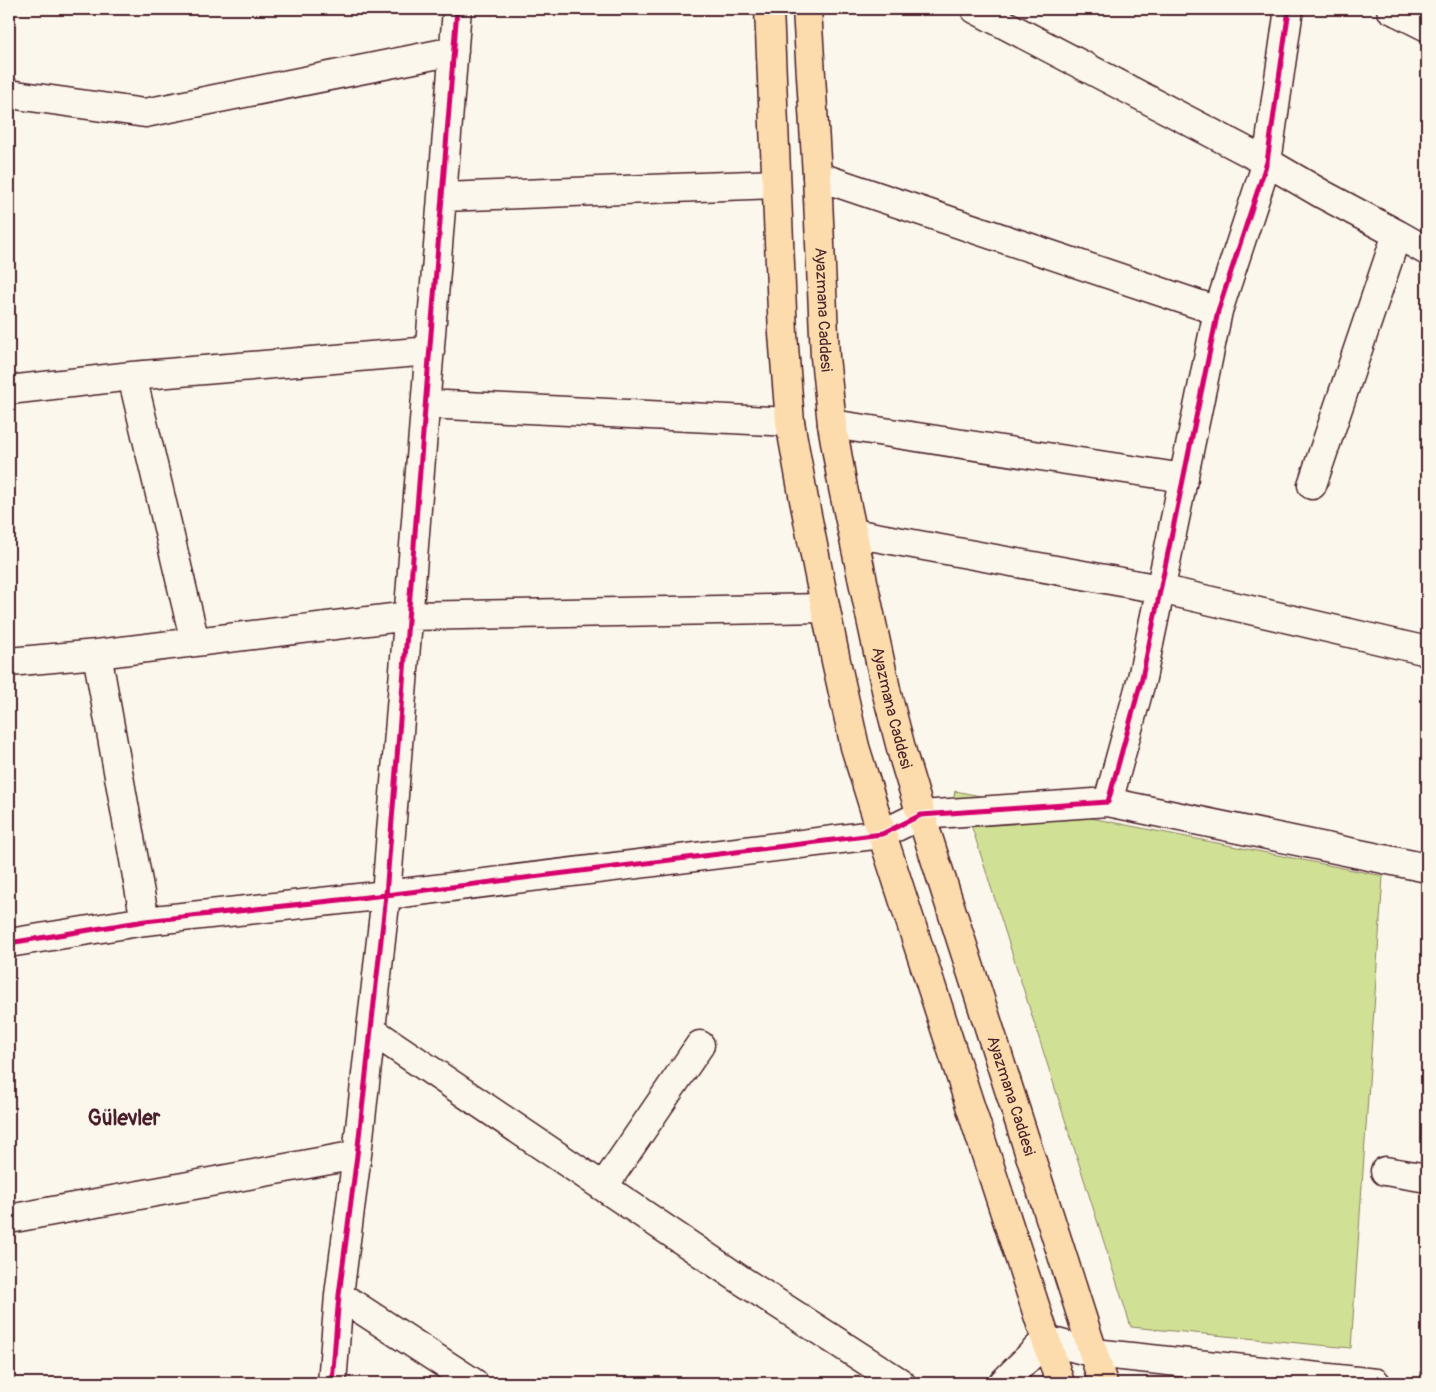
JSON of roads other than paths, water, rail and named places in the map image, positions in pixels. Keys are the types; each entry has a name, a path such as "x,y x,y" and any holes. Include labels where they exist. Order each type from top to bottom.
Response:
{"main road":[{"path":"769,9 783,334 790,422 825,608 855,747 1060,1383"},
{"name":"Ayazmana Caddesi","path":"807,9 825,357 832,424 887,694 921,815 1103,1383"}],"street":[{"path":"332,1383 339,1295 357,1155 386,895 457,9"},
{"path":"975,9 1267,162 1427,251"},
{"path":"1108,802 1142,678 1218,311 1267,162 1289,9"},
{"path":"1391,9 1427,27"},
{"path":"9,94 145,113 454,51"},
{"path":"817,176 1218,311"},
{"path":"443,197 776,184"},
{"path":"1312,485 1397,234"},
{"path":"9,390 132,376 430,351"},
{"path":"132,376 195,642"},
{"path":"426,404 790,422"},
{"path":"832,424 1184,478"},
{"path":"853,533 1160,589 1427,651"},
{"path":"9,662 97,654 408,616 825,608"},
{"path":"97,654 145,921"},
{"path":"9,943 145,921 386,895 882,834 921,815 1108,802 1427,868"},
{"path":"371,1030 740,1280 901,1383"},
{"path":"603,1186 700,1045"},
{"path":"9,1219 357,1155"},
{"path":"1385,1171 1427,1178"},
{"path":"339,1295 474,1383"},
{"path":"1003,1383 1046,1340 1094,1353 1376,1383"}],"district":[{"name":"Gülevler","path":"124,1118"}]}
